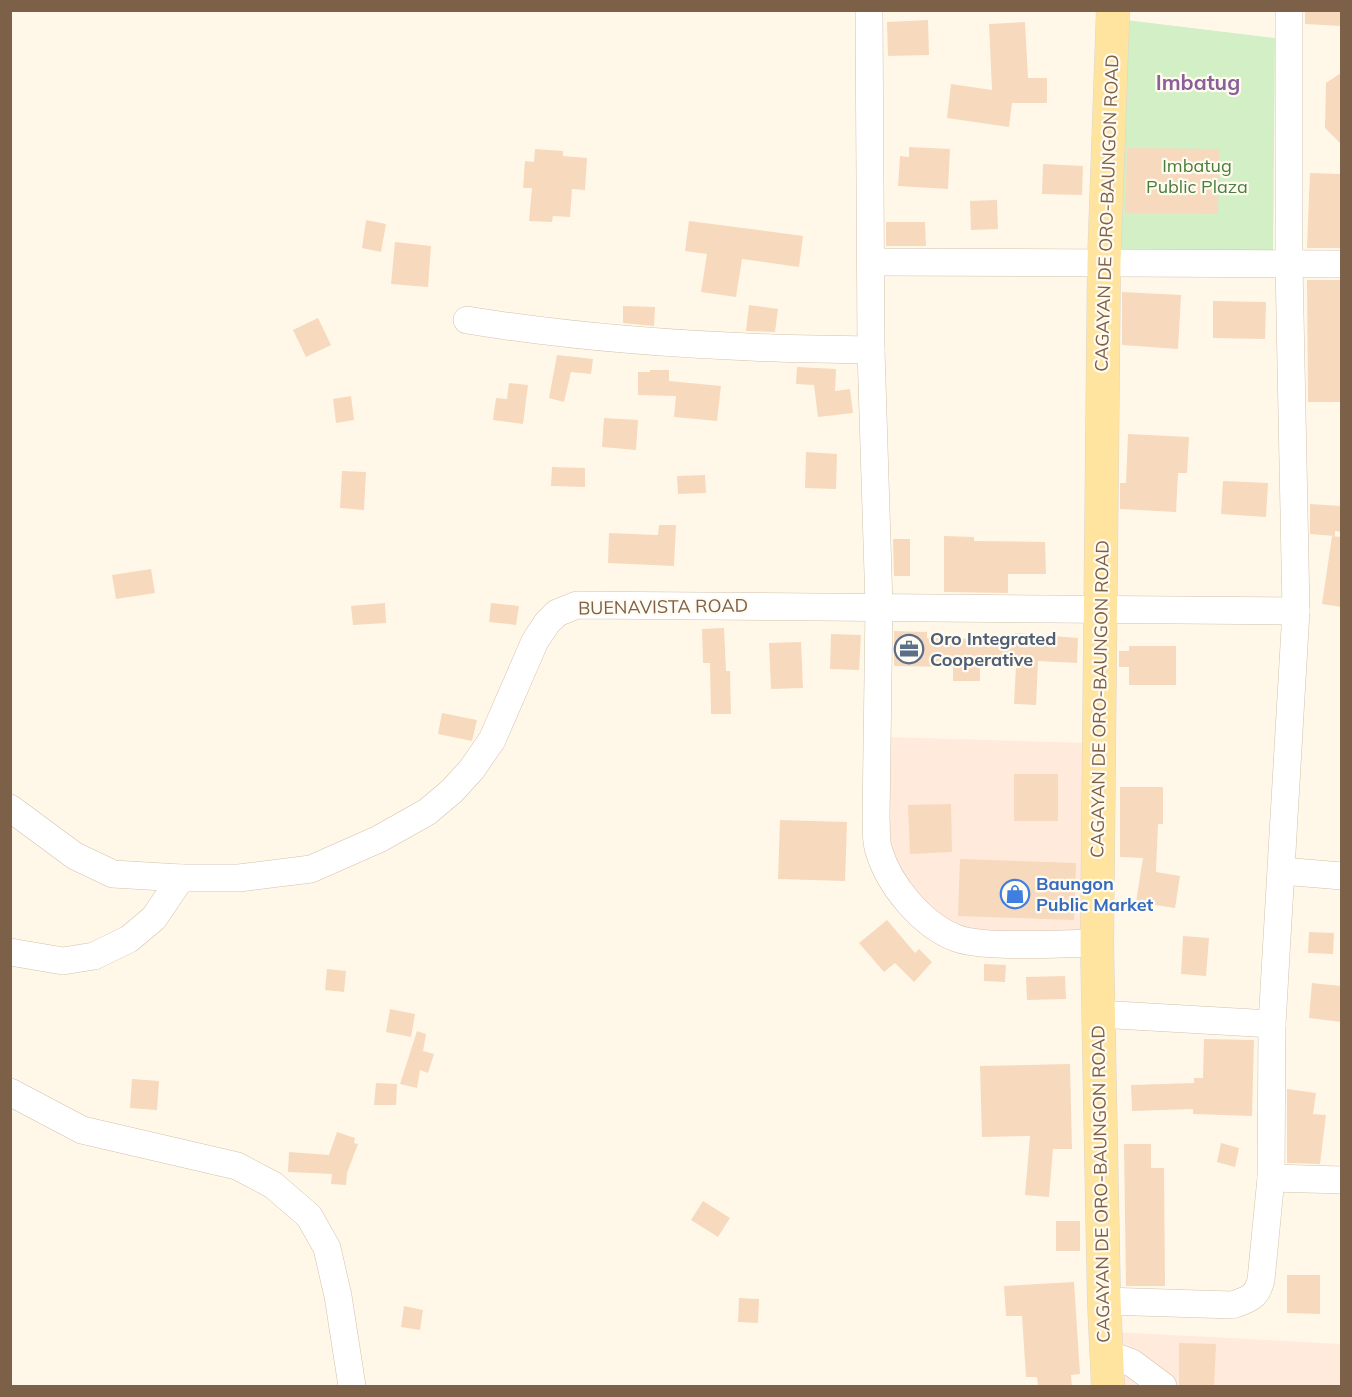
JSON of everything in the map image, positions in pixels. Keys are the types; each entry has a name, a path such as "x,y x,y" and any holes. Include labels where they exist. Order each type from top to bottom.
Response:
{"main road":[{"name":"CAGAYAN DE ORO-BAUNGON ROAD","path":"1108,1386 1105,1353 1097,943 1104,262 1113,10"}],"street":[{"path":"869,10 872,350 879,606 876,819 878,849 892,879 924,918 956,938 988,942 1097,943"},
{"path":"1104,1300 1232,1305 1249,1300 1259,1288 1261,1280 1271,1178 1272,1024 1296,611 1290,264 1289,10"},
{"path":"872,262 1341,264"},
{"path":"466,320 545,333 750,349 872,350"},
{"name":"BUENAVISTA ROAD","path":"10,808 75,856 113,874 181,878 239,878 311,869 380,839 426,812 472,769 492,740 535,641 557,613 577,605 1296,611"},
{"path":"1282,871 1341,876"},
{"path":"10,952 63,961 94,956 129,939 154,918 181,878"},
{"path":"1098,1014 1272,1024"},
{"path":"10,1092 82,1130 237,1166 273,1185 309,1216 327,1248 338,1296 352,1386"},
{"path":"1271,1178 1341,1180"},
{"path":"1105,1353 1132,1363 1163,1386"}],"shaded area":[{"path":"886,737 1085,743 1082,934 960,929 927,910 904,882 887,844"},
{"path":"1113,1332 1341,1344 1341,1386 1117,1386"}],"green space":[{"name":"Imbatug Public Plaza","path":"1126,20 1275,38 1273,256 1117,251"}],"building":[{"path":"1305,10 1341,10 1341,26 1305,24"},
{"path":"928,20 929,55 888,56 887,22"},
{"path":"1025,22 1028,78 1047,78 1047,103 1012,103 1009,127 947,118 951,84 992,90 989,24"},
{"path":"1341,73 1341,144 1325,128 1326,83"},
{"path":"909,147 950,149 948,189 898,186 900,156 909,157"},
{"path":"1127,148 1219,149 1218,214 1125,213"},
{"path":"535,149 563,151 563,156 587,158 585,190 572,189 570,217 553,216 552,222 529,221 532,188 523,188 525,161 534,162"},
{"path":"1043,164 1083,166 1082,195 1042,194"},
{"path":"1310,173 1340,174 1341,248 1307,248"},
{"path":"997,200 998,229 971,230 970,201"},
{"path":"366,220 386,224 381,252 362,248"},
{"path":"689,221 803,236 799,267 742,259 736,297 701,292 707,254 685,251"},
{"path":"886,222 925,222 926,246 886,246"},
{"path":"395,242 431,246 428,287 391,284"},
{"path":"1307,280 1341,280 1341,402 1308,402"},
{"path":"1122,292 1181,295 1178,349 1122,345"},
{"path":"1213,301 1266,302 1265,339 1213,338"},
{"path":"749,305 778,309 775,332 746,331"},
{"path":"623,306 655,307 654,326 623,323"},
{"path":"318,318 331,345 306,357 293,330"},
{"path":"557,355 593,359 591,374 571,372 564,402 549,398"},
{"path":"797,367 836,369 835,391 850,389 853,413 818,417 814,385 796,384"},
{"path":"650,370 669,370 669,381 721,386 717,421 674,417 676,396 638,395 638,372 650,372"},
{"path":"509,383 528,385 523,424 493,420 496,398 507,399"},
{"path":"351,396 354,420 336,423 333,399"},
{"path":"604,418 638,420 636,450 602,447"},
{"path":"1128,434 1189,437 1187,473 1178,473 1176,512 1120,509 1120,483 1126,483"},
{"path":"806,452 837,454 836,489 805,488"},
{"path":"552,467 585,468 585,487 551,486"},
{"path":"342,471 366,472 364,510 340,508"},
{"path":"705,475 706,493 678,494 677,476"},
{"path":"1223,481 1268,483 1266,517 1221,514"},
{"path":"1310,504 1341,506 1341,532 1335,531 1335,536 1310,534"},
{"path":"659,525 676,525 674,566 608,563 609,533 658,535"},
{"path":"944,536 974,537 974,541 1045,542 1046,574 1008,574 1008,593 944,592"},
{"path":"1332,536 1341,537 1341,607 1322,604"},
{"path":"893,539 910,539 910,576 894,576"},
{"path":"151,569 155,593 116,599 112,575"},
{"path":"385,603 386,623 353,625 351,606"},
{"path":"491,603 519,606 516,625 489,622"},
{"path":"724,628 726,671 730,671 731,714 711,714 710,663 703,663 702,629"},
{"path":"894,631 927,632 927,638 980,639 980,641 1014,644 1015,633 1078,638 1077,663 1038,661 1036,705 1014,704 1016,666 980,663 980,681 953,681 953,667 894,666"},
{"path":"831,634 861,635 859,670 830,669"},
{"path":"801,642 803,688 771,689 769,643"},
{"path":"1129,646 1176,646 1176,685 1129,685 1129,667 1119,667 1119,651 1129,651"},
{"path":"442,713 477,720 472,741 438,734"},
{"path":"1014,774 1058,774 1058,821 1014,821"},
{"path":"1120,787 1163,787 1163,824 1158,824 1156,872 1180,876 1175,908 1136,902 1143,858 1120,857"},
{"path":"951,804 952,852 910,854 908,805"},
{"path":"780,820 847,822 845,881 778,879"},
{"path":"960,859 1076,863 1074,920 958,916"},
{"path":"887,920 915,953 919,949 932,962 914,982 895,963 884,972 859,943"},
{"path":"1309,932 1334,933 1333,954 1308,953"},
{"path":"1183,936 1209,938 1206,976 1181,974"},
{"path":"984,964 1006,965 1005,982 984,981"},
{"path":"327,969 346,971 344,992 325,990"},
{"path":"1065,976 1066,999 1027,1000 1026,977"},
{"path":"1312,983 1341,986 1341,1022 1309,1018"},
{"path":"390,1009 415,1014 411,1037 386,1032"},
{"path":"417,1031 426,1034 423,1051 434,1054 428,1073 420,1070 417,1088 400,1084"},
{"path":"1204,1039 1254,1040 1252,1116 1193,1114 1193,1109 1132,1111 1131,1085 1194,1083 1194,1078 1203,1078"},
{"path":"1070,1064 1072,1149 1053,1149 1049,1197 1025,1195 1030,1136 982,1137 980,1066"},
{"path":"132,1079 159,1081 157,1110 130,1108"},
{"path":"376,1083 397,1084 396,1105 374,1105"},
{"path":"1287,1089 1316,1093 1313,1114 1326,1115 1320,1164 1287,1163"},
{"path":"337,1132 355,1138 354,1143 358,1144 347,1173 346,1185 331,1184 332,1174 288,1172 289,1152 329,1155"},
{"path":"1221,1143 1239,1148 1235,1167 1217,1162"},
{"path":"1124,1144 1151,1144 1151,1168 1164,1168 1165,1286 1126,1286"},
{"path":"703,1201 730,1218 718,1237 691,1220"},
{"path":"1056,1221 1080,1221 1080,1251 1056,1251"},
{"path":"1287,1275 1320,1275 1320,1314 1287,1313"},
{"path":"1074,1282 1080,1374 1071,1375 1072,1386 1038,1386 1037,1377 1026,1377 1022,1316 1006,1316 1004,1286"},
{"path":"739,1298 759,1299 758,1323 738,1322"},
{"path":"404,1306 423,1310 420,1330 401,1327"},
{"path":"1179,1343 1216,1344 1214,1386 1179,1386"}],"place":[{"name":"Oro Integrated Cooperative","path":"909,649"},
{"name":"Baungon Public Market","path":"1015,894"}],"district":[{"name":"Imbatug","path":"1198,83"}]}
